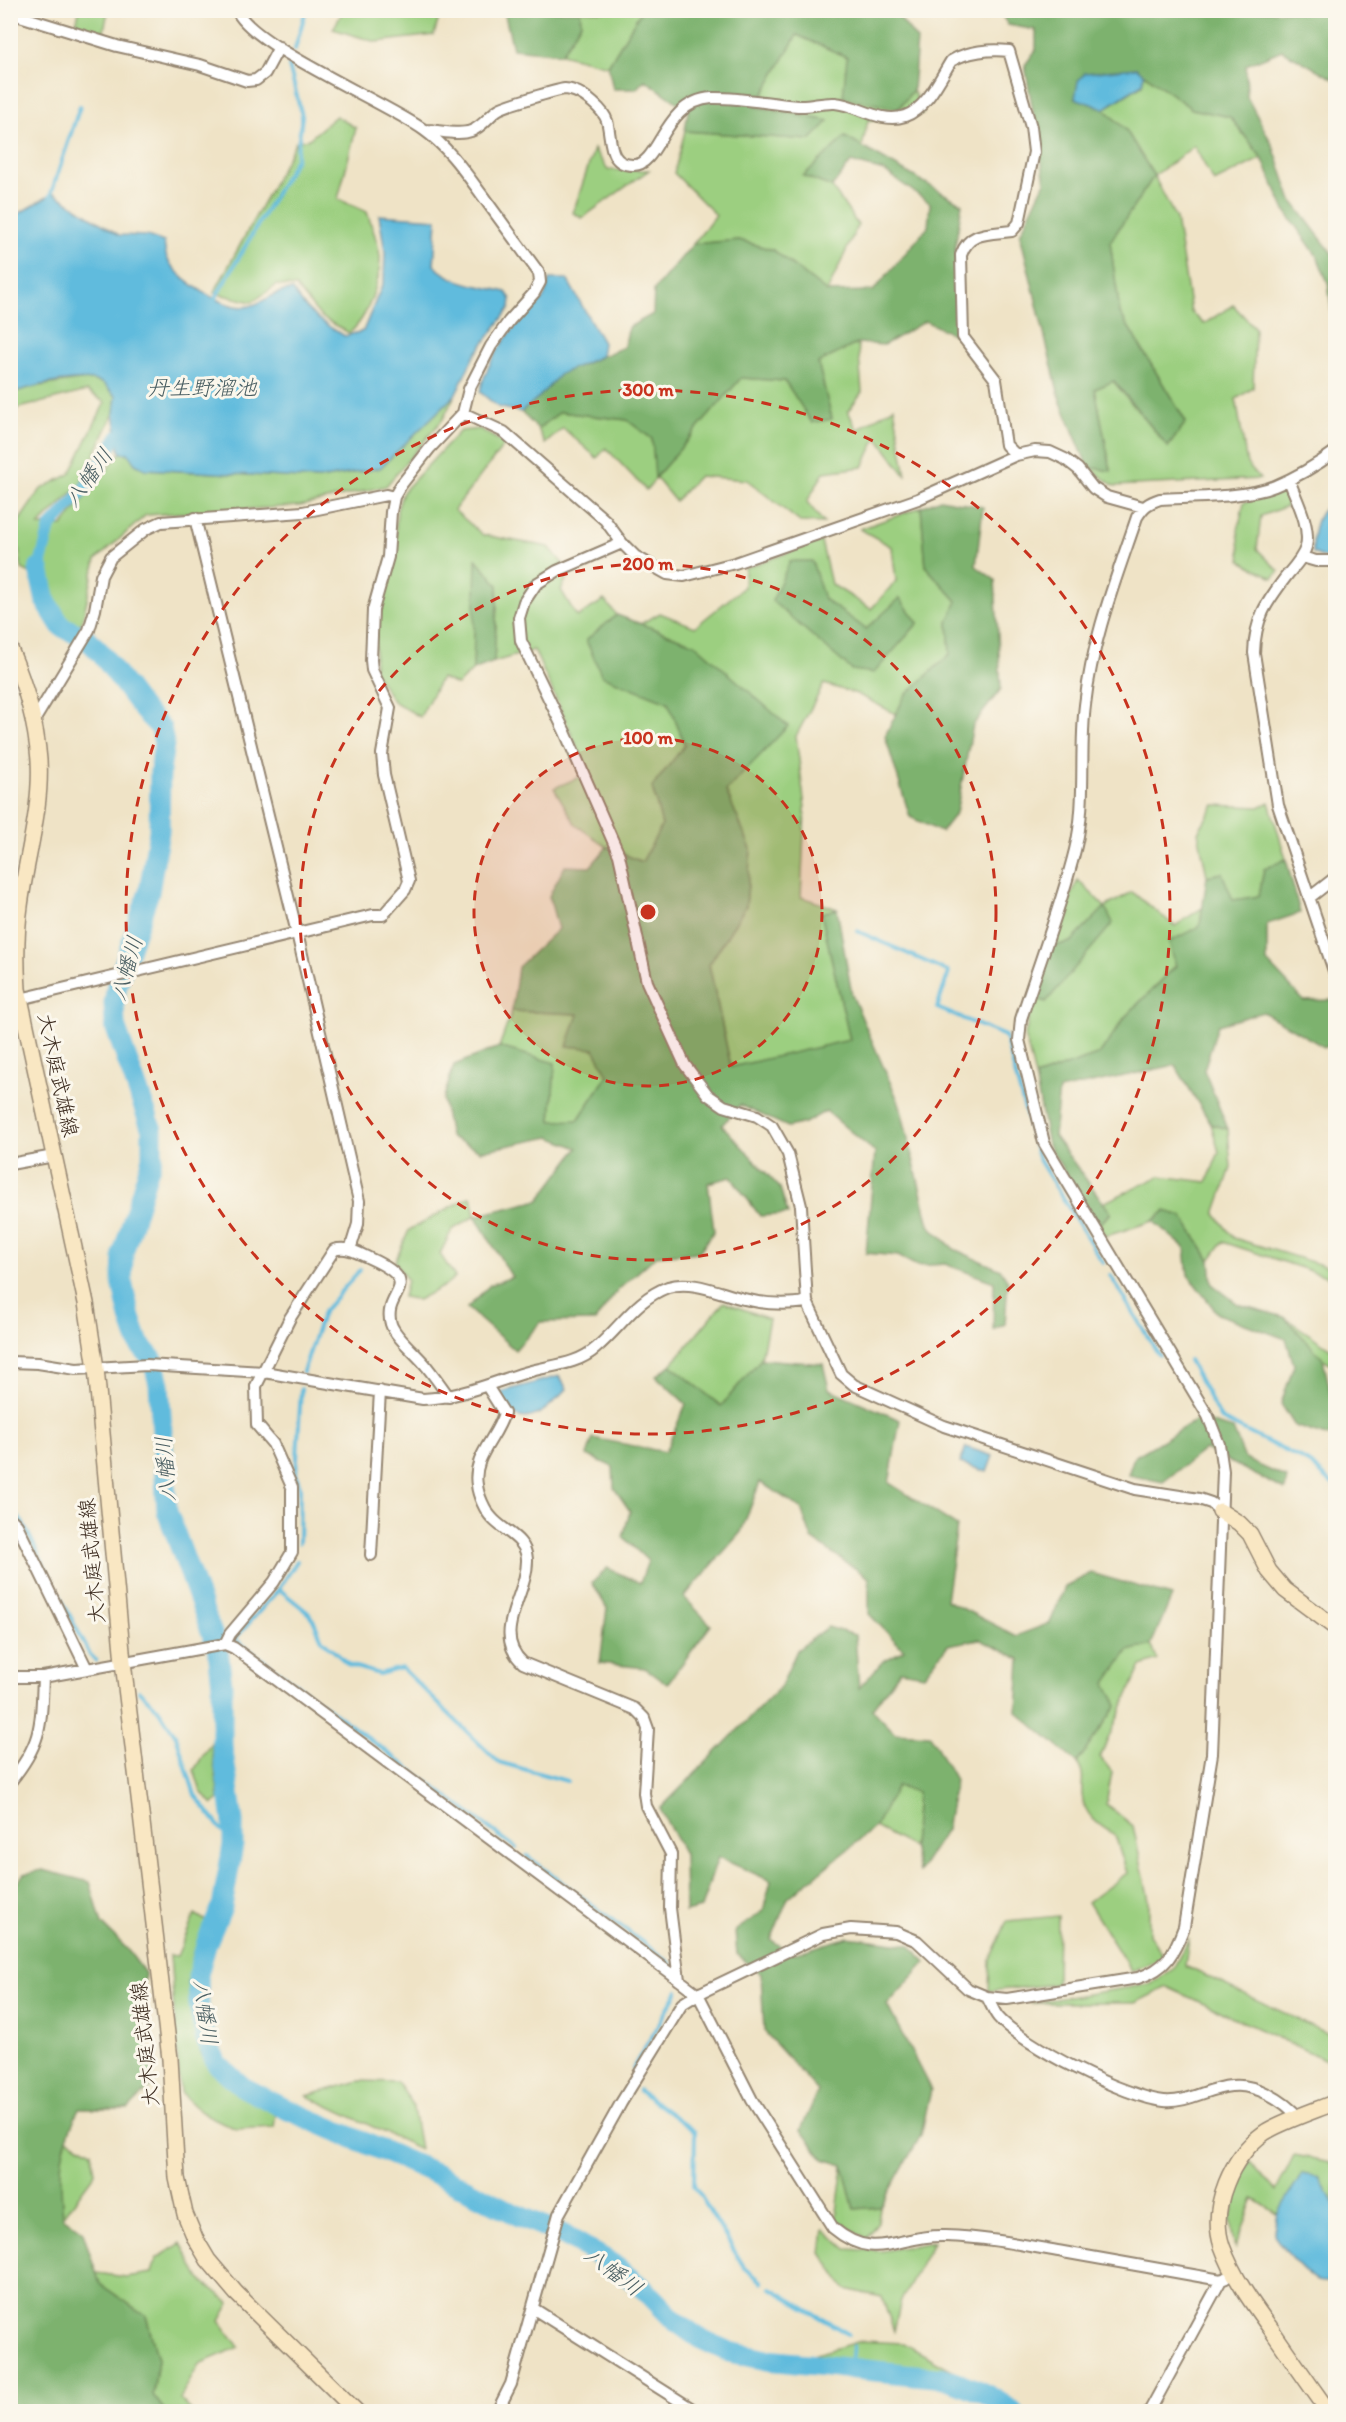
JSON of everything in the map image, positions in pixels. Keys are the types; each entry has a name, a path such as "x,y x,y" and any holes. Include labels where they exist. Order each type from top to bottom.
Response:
{"main road":[{"name":"大木庭武雄線","path":"10,649 34,721 39,762 37,804 20,907 16,948 16,992 86,1303 96,1368 123,1662 170,2059 177,2178 184,2214 208,2260 236,2293 357,2412"},
{"path":"1220,1511 1239,1523 1250,1534 1269,1571 1286,1590 1335,1628"},
{"path":"1329,2412 1243,2290 1227,2277 1218,2223 1222,2198 1230,2175 1244,2152 1265,2132 1335,2102"}],"street":[{"path":"16,992 113,976 373,915 383,915 405,890 409,881 384,776 382,754 390,708 372,670 371,660 373,610 388,557 394,497 430,448 463,413 469,389 491,346 534,293 540,282 539,273 453,156 426,130 248,28 237,10"},
{"path":"10,14 117,46 200,65 247,81 256,80 265,73 279,47"},
{"path":"426,130 469,132 480,126 500,108 565,89 577,92 601,110 607,119 610,145 615,158 623,164 636,166 647,160 678,112 692,101 713,98 802,106 835,103 865,113 893,118 905,116 917,110 951,61 960,56 996,50 1009,51 1031,127 1034,152 1019,223 1012,231 973,237 965,244 961,255 963,337 996,381 1006,445 1016,455"},
{"path":"463,413 504,432 605,520 635,556 667,574 684,576 735,563 918,499 1016,455 1035,451 1050,452 1078,469 1093,488 1107,497 1143,507"},
{"path":"497,2412 511,2384 559,2214 621,2103 682,2004 698,1994 823,1934 851,1929 896,1932 917,1941 968,1989 987,1997 1007,1999 1138,1978 1153,1973 1165,1964 1176,1947 1184,1927 1212,1754 1223,1470 1219,1444 1208,1416 1044,1143 1019,1040 1021,1019 1076,849 1082,809 1084,707 1097,636 1137,517 1143,507 1160,500 1240,494 1273,487 1312,468 1335,451"},
{"path":"1289,480 1306,526 1307,546 1302,557 1273,594 1262,613 1255,631 1254,653 1278,805 1335,977"},
{"path":"34,721 89,630 101,576 111,556 146,529 161,522 303,512 386,495 394,497"},
{"path":"195,518 297,933 359,1202 358,1224 350,1250"},
{"path":"622,543 557,571 536,584 524,602 519,618 521,641 565,732 618,855 647,982 685,1065 708,1095 724,1106 757,1116 772,1126 788,1154 801,1206 807,1302 841,1374 854,1385 944,1426 1135,1490 1199,1499 1211,1503 1220,1511"},
{"path":"1302,557 1316,561 1335,561"},
{"path":"1310,898 1335,877"},
{"path":"10,1164 54,1156"},
{"path":"225,1644 230,1634 274,1582 292,1552 292,1487 273,1444 256,1425 256,1386 290,1318 334,1250 341,1248 350,1250 390,1267 396,1273 399,1289 390,1313 391,1326 427,1366 449,1398"},
{"path":"10,1362 38,1363 76,1369 147,1365 264,1371 423,1399 449,1398 525,1373 579,1360 596,1348 638,1304 670,1286 694,1286 746,1300 787,1305 807,1302"},
{"path":"488,1386 504,1413 482,1454 477,1469 477,1486 492,1518 522,1544 527,1556 527,1567 509,1629 509,1642 514,1655 523,1663 635,1709 644,1718 648,1730 644,1793 646,1806 671,1854 670,1908 679,1980"},
{"path":"371,1555 380,1391"},
{"path":"10,1518 17,1526 87,1669"},
{"path":"10,1677 43,1677 225,1644 698,1994 752,2100 833,2228 848,2240 863,2245 881,2246 926,2237 983,2238 1227,2277 1149,2412"},
{"path":"10,1782 28,1761 41,1727 43,1677"},
{"path":"987,1997 999,2017 1029,2041 1108,2085 1137,2096 1165,2102 1187,2099 1230,2086 1244,2086 1272,2096 1289,2107 1299,2118"},
{"path":"534,2309 697,2412"}],"green space":[{"path":"79,11 108,11 103,36 75,28"},
{"path":"343,11 441,11 434,35 376,42 333,29"},
{"path":"504,11 580,11 581,23 561,54 513,49"},
{"path":"580,11 641,11 608,66 561,54 581,23"},
{"path":"641,11 894,11 917,40 913,90 898,109 843,97 847,57 797,35 756,107 829,121 810,140 685,131 688,110 645,80 636,89 613,89 608,66"},
{"path":"999,11 1335,11 1335,80 1282,50 1246,65 1247,97 1273,146 1292,201 1335,257 1335,341 1328,283 1317,256 1285,211 1262,158 1230,117 1192,109 1136,68 1075,98 1104,109 1126,130 1154,176 1110,242 1120,313 1186,422 1168,447 1114,381 1095,389 1111,471 1088,467 1060,400 1020,234 1045,182 1025,65 1036,50 1036,30 1008,25"},
{"path":"797,35 847,57 898,109 913,90 923,113 897,122 868,120 862,147 845,137 804,176 832,187 858,225 827,292 773,250 739,240 693,244 716,215 674,173 685,131 810,140 828,121 756,107"},
{"path":"1144,74 1192,109 1230,117 1262,158 1214,182 1194,146 1154,176 1126,130 1104,109 1142,85"},
{"path":"336,116 356,128 338,199 367,212 377,240 380,257 372,298 362,319 349,333 321,317 296,287 277,285 252,302 214,293 296,142 309,139"},
{"path":"845,137 962,204 955,247 959,337 925,321 884,345 858,343 818,363 832,419 812,423 785,381 741,378 655,478 652,439 627,420 560,412 538,429 521,412 539,397 560,374 624,347 629,327 653,314 654,290 693,244 739,240 773,250 827,292 873,291 928,227 930,203 884,171 851,162 832,187 803,176"},
{"path":"594,149 608,170 649,170 582,218 573,213"},
{"path":"1154,176 1176,219 1191,312 1204,324 1233,305 1255,328 1253,388 1236,399 1247,464 1260,479 1114,486 1088,467 1111,470 1095,389 1113,381 1168,447 1186,422 1120,313 1110,242"},
{"path":"858,343 862,392 848,411 857,430 894,407 906,476 877,437 863,467 824,472 807,502 824,523 800,522 747,480 699,476 675,501 656,478 646,490 606,448 597,458 563,428 545,444 538,429 560,412 627,420 652,439 656,477 741,378 785,381 812,422 832,418 818,363"},
{"path":"86,379 103,383 116,396 114,413 80,485 38,526 62,526 120,453 128,453 135,464 145,469 319,479 380,468 455,395 443,419 386,486 300,506 146,515 96,560 82,622 70,641 54,632 34,575 22,569 15,527 41,489 70,474 105,402 87,391 11,410 10,393 32,387"},
{"path":"480,429 505,444 454,510 483,535 549,547 570,572 561,590 577,617 604,600 617,615 586,640 602,676 668,702 685,745 652,787 662,825 642,862 607,847 576,825 554,788 589,773 534,650 494,662 498,585 477,560 473,670 457,685 441,678 420,717 393,701 374,671 377,609 394,558 397,510 403,492 460,431"},
{"path":"1285,492 1287,506 1261,516 1257,549 1279,571 1273,578 1241,561 1238,530 1244,502"},
{"path":"940,499 983,507 976,566 995,580 1001,689 973,725 956,813 941,832 910,817 885,736 905,696 950,654 948,622 957,601 926,567 921,507"},
{"path":"921,507 926,567 957,601 948,622 950,654 905,696 896,714 857,694 824,684 796,736 805,808 801,897 837,909 821,913 850,1040 731,1067 709,964 746,906 751,849 726,791 695,644 640,624 660,613 695,627 744,587 745,568 821,541 831,584 871,609 896,581 892,547 860,529","holes":["824,599 866,629 918,623 874,672"]},
{"path":"476,559 498,585 494,662 473,670"},
{"path":"790,561 812,561 824,599 866,629 900,598 918,623 874,673 852,670 772,601"},
{"path":"617,615 695,644 788,726 726,791 751,849 746,906 709,965 731,1067 850,1040 821,913 837,909 852,995 900,1105 929,1225 954,1249 1001,1270 1008,1281 1005,1324 993,1330 994,1282 945,1264 917,1266 898,1256 866,1253 875,1152 826,1111 805,1123 788,1127 740,1105 722,1125 780,1188 788,1214 760,1216 731,1177 708,1183 714,1231 699,1252 656,1256 618,1290 595,1321 541,1322 515,1350 467,1308 490,1285 512,1277 475,1216 539,1200 578,1148 550,1137 481,1151 450,1137 443,1100 454,1065 499,1047 555,1063 551,1121 578,1120 608,1075 594,1049 567,1046 578,1014 512,1011 518,967 558,929 549,896 565,866 590,867 607,847 642,862 662,825 652,787 685,745 668,702 602,676 586,640"},
{"path":"1269,802 1286,859 1264,869 1259,896 1233,901 1222,873 1207,876 1198,832 1214,805 1259,807"},
{"path":"1286,859 1300,913 1267,924 1267,962 1304,1001 1335,1000 1335,1042 1324,1047 1263,1012 1218,1025 1204,1070 1228,1129 1211,1124 1175,1065 1059,1090 1054,1136 1111,1213 1098,1225 1048,1145 1035,1077 1100,1054 1125,1017 1176,966 1169,942 1200,926 1207,876 1222,873 1233,900 1259,896 1264,869"},
{"path":"1078,880 1105,907 1132,892 1175,926 1202,908 1200,926 1176,965 1125,1017 1100,1054 1035,1077 1025,1036 1033,997 1105,908 1071,942 1049,947"},
{"path":"1105,907 1113,923 1046,1002 1033,997 1049,947 1071,942"},
{"path":"512,1011 578,1014 608,1075 578,1120 551,1122 555,1063 499,1047"},
{"path":"1211,1124 1228,1129 1231,1168 1215,1214 1234,1238 1335,1269 1335,1279 1223,1242 1210,1260 1182,1216 1165,1211 1153,1221 1106,1236 1098,1225 1111,1214 1103,1203 1160,1176 1207,1182 1219,1152"},
{"path":"471,1196 475,1216 452,1230 440,1254 455,1277 446,1285 418,1300 403,1297 407,1280 395,1262 409,1230"},
{"path":"1165,1211 1182,1216 1210,1260 1212,1284 1238,1304 1284,1317 1323,1359 1335,1413 1335,1426 1329,1437 1295,1426 1281,1404 1294,1365 1286,1339 1218,1314 1188,1275 1185,1248 1153,1221"},
{"path":"724,1302 769,1319 761,1359 721,1406 671,1365"},
{"path":"1284,1317 1335,1352 1335,1366 1323,1359"},
{"path":"761,1359 823,1364 829,1389 900,1420 889,1483 957,1526 946,1600 1016,1636 1050,1623 1065,1587 1091,1573 1172,1596 1151,1645 1128,1651 1106,1683 1117,1705 1077,1763 1017,1712 1020,1659 979,1639 948,1645 924,1675 900,1671 872,1709 895,1733 930,1735 955,1780 946,1830 919,1872 913,1847 917,1792 897,1786 875,1827 788,1898 771,1940 793,1954 848,1937 910,1945 926,1962 887,2005 931,2090 921,2135 880,2207 854,2209 843,2165 823,2159 801,2130 818,2091 764,2031 761,1974 737,1954 735,1931 763,1911 771,1881 718,1857 701,1908 685,1912 684,1854 660,1809 781,1686 797,1650 828,1627 855,1635 859,1688 883,1661 904,1650 869,1614 869,1578 812,1539 801,1508 760,1482 741,1532 684,1597 711,1625 667,1684 645,1668 600,1663 607,1608 592,1583 607,1568 640,1583 648,1561 623,1537 630,1511 614,1488 613,1467 587,1455 593,1438 665,1452 686,1404 656,1376 671,1365 721,1406"},
{"path":"1198,1419 1233,1429 1245,1459 1287,1478 1285,1490 1205,1449 1163,1482 1128,1475 1134,1457"},
{"path":"1151,1645 1158,1660 1141,1666 1100,1757 1112,1772 1106,1804 1133,1826 1149,1900 1149,1934 1164,1958 1131,1971 1088,1902 1127,1873 1115,1835 1098,1824 1086,1809 1082,1795 1082,1775 1077,1763 1117,1705 1105,1683 1128,1651"},
{"path":"211,1743 219,1799 213,1804 201,1792 194,1770"},
{"path":"897,1786 917,1792 913,1847 875,1827"},
{"path":"43,1870 90,1882 102,1924 127,1949 145,1973 141,2013 154,2084 128,2109 79,2109 64,2150 61,2186 63,2217 83,2232 100,2284 146,2316 158,2359 153,2395 165,2411 11,2411 11,1889 24,1874"},
{"path":"195,1914 206,1921 193,1955 188,1983 201,2054 218,2078 240,2095 276,2112 274,2127 236,2129 201,2112 180,2092 170,1955 177,1956"},
{"path":"1058,1916 1057,1984 989,1991 990,1959 1007,1921"},
{"path":"1189,1938 1185,1966 1335,2037 1335,2064 1167,1987 1135,2003 1030,2003 1151,1984 1173,1969"},
{"path":"359,2081 397,2082 412,2103 420,2149 307,2096"},
{"path":"66,2138 92,2152 95,2173 63,2217 59,2171"},
{"path":"1294,2155 1331,2162 1335,2172 1335,2206 1319,2177 1302,2174 1279,2215 1254,2199 1235,2248 1230,2220 1240,2181 1250,2162 1276,2191"},
{"path":"843,2165 854,2209 880,2207 878,2222 867,2239 836,2220"},
{"path":"824,2229 847,2249 882,2251 933,2242 901,2301 894,2331 882,2297 845,2289 821,2253"},
{"path":"181,2243 200,2279 230,2303 220,2321 239,2347 199,2364 180,2399 192,2411 165,2411 153,2395 158,2359 146,2316 100,2284 96,2273 126,2277 152,2273 156,2259"},
{"path":"860,2341 903,2343 954,2371 813,2355"}],"water":[{"path":"1136,68 1144,74 1142,84 1104,109 1075,98 1078,81 1085,73"},
{"name":"丹生野溜池","path":"54,193 119,235 147,236 164,242 167,258 174,268 192,285 216,299 240,307 250,306 281,292 293,290 316,317 345,336 363,331 384,281 385,252 379,215 437,219 434,265 458,280 506,292 511,299 510,308 474,356 455,395 380,468 319,479 145,469 135,464 128,453 120,453 114,413 116,396 102,383 93,380 70,380 11,393 11,218"},
{"path":"549,279 567,279 603,343 601,356 560,374 539,397 521,412 498,407 480,392 485,375 498,349 509,334 545,295"},
{"path":"1335,503 1335,557 1322,557 1313,553 1314,530 1323,510"},
{"path":"559,1376 567,1389 537,1415 522,1418 512,1413 497,1393"},
{"path":"966,1447 993,1456 987,1472 960,1463"},
{"path":"1302,2174 1319,2177 1335,2206 1335,2281 1322,2282 1313,2278 1286,2251 1274,2233 1280,2210"}],"waterway":[{"path":"295,49 306,10"},
{"path":"213,302 296,159 302,116 289,66"},
{"path":"49,200 80,106"},
{"name":"八幡川","path":"39,569 50,527 83,491 118,435"},
{"name":"八幡川","path":"39,569 46,602 61,626 87,639 100,652 144,711 161,728 164,744 160,771 159,831 149,892 117,985 114,1003 115,1026 152,1130 152,1158 123,1253 122,1282 130,1318 139,1344 153,1360 159,1384 167,1511 218,1650 222,1685 222,1745 233,1821 233,1845 222,1907 207,1942 198,1974 199,2006 206,2040 217,2064 243,2087 286,2109 437,2174 517,2215 564,2235 610,2262 646,2291 675,2321 699,2338 729,2352 767,2360 944,2378 980,2392 1013,2412"},
{"path":"857,931 949,972 937,1008 1005,1036 1038,1158 1103,1263"},
{"path":"303,1372 323,1312 360,1270"},
{"path":"1110,1275 1159,1355"},
{"path":"1189,1360 1221,1419 1308,1462 1336,1487"},
{"path":"299,1543 300,1487 296,1475 301,1389"},
{"path":"10,1507 22,1522 89,1653 96,1661"},
{"path":"297,1561 279,1589 235,1639 516,1848"},
{"path":"279,1589 311,1615 322,1640 349,1665 379,1674 402,1668 498,1762 567,1781"},
{"path":"139,1691 158,1709 176,1736 195,1795 233,1845"},
{"path":"527,1856 670,1963"},
{"path":"633,2068 678,1991"},
{"path":"639,2090 695,2132 694,2185 744,2267 762,2282"},
{"path":"771,2288 848,2334"},
{"path":"851,2368 853,2346"}]}
